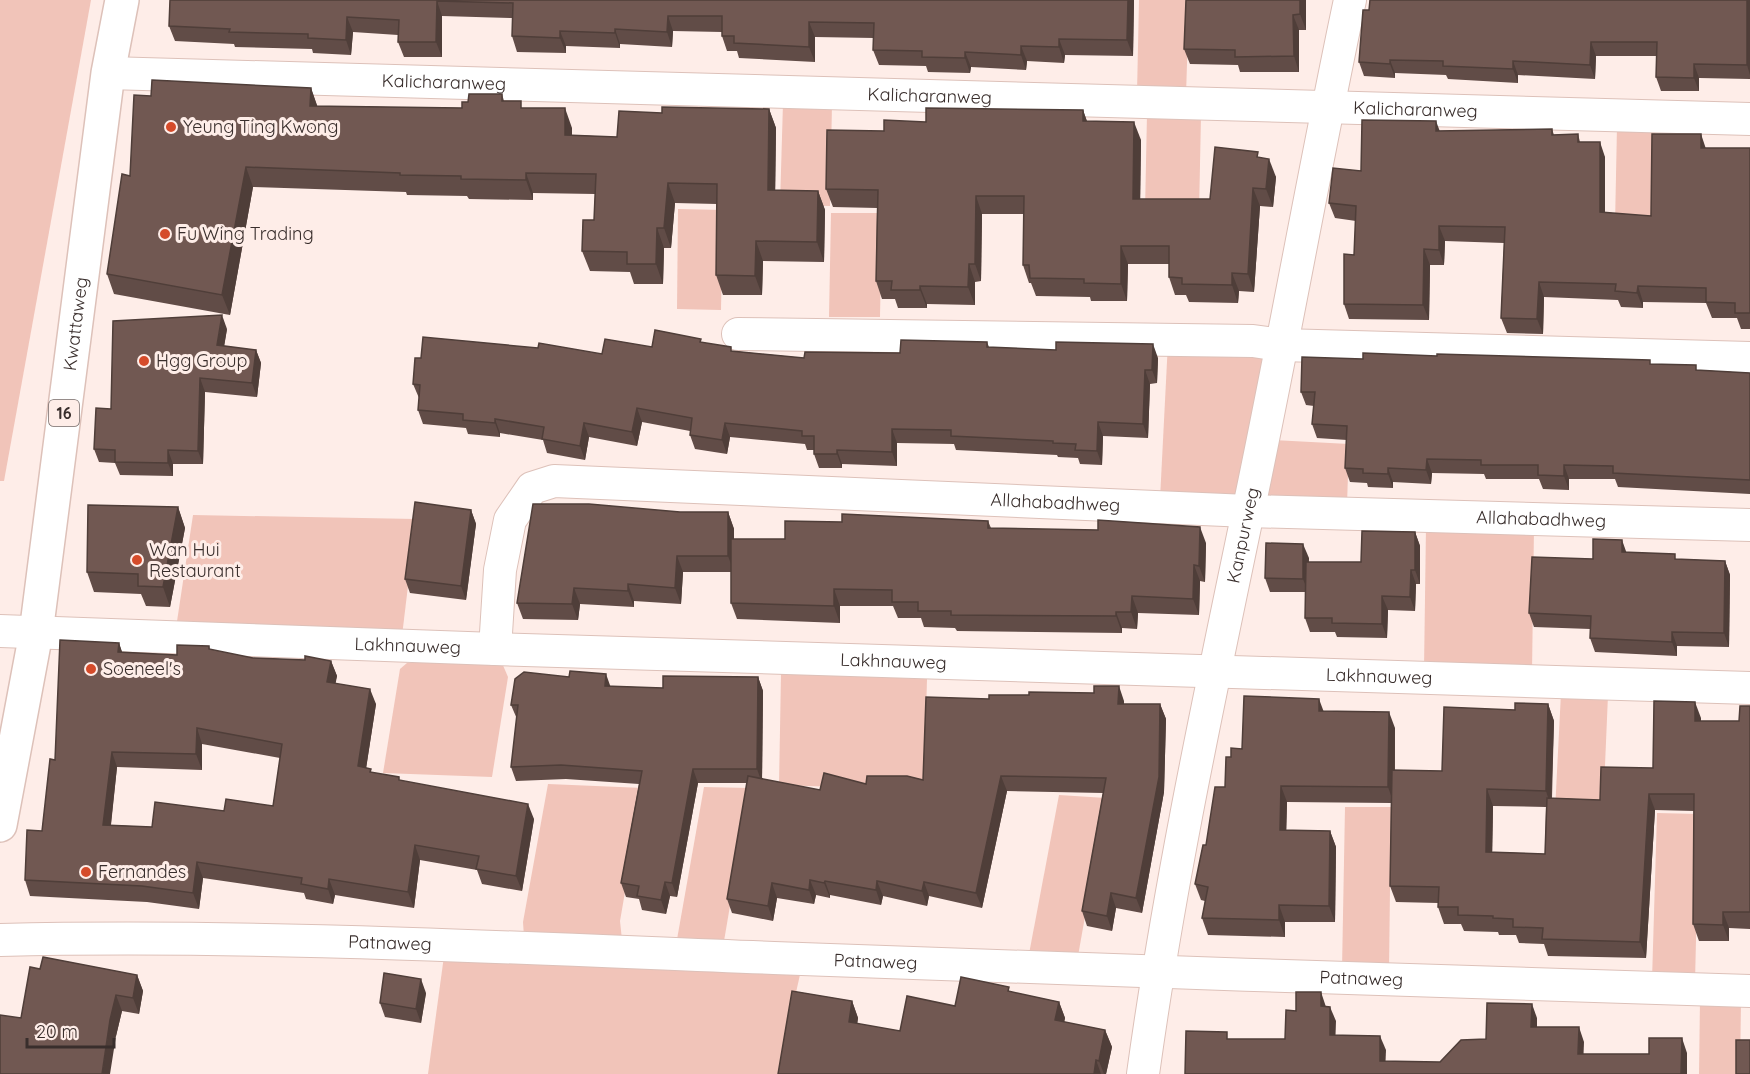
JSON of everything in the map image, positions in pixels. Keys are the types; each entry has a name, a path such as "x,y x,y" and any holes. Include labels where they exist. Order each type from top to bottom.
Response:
{"main road":[{"name":"Kwattaweg","path":"0,825 36,633 108,73 122,0"}],"street":[{"name":"Kanpurweg","path":"1143,1074 1157,972 1213,671 1248,511 1350,0"},
{"name":"Kalicharanweg","path":"108,73 1750,119"},
{"path":"738,334 1253,341 1281,345 1750,358"},
{"name":"Allahabadhweg","path":"495,649 500,570 510,520 532,488 555,481 1248,511 1750,525"},
{"name":"Lakhnauweg","path":"0,631 495,649 1750,688"},
{"name":"Patnaweg","path":"0,940 138,937 352,942 1750,991"}],"shaded area":[{"path":"0,0 91,0 4,481 0,481"},
{"path":"1139,0 1189,0 1186,95 1137,93"},
{"path":"783,103 832,104 830,206 780,205"},
{"path":"1147,114 1201,116 1199,213 1145,211"},
{"path":"1617,126 1655,127 1652,226 1615,225"},
{"path":"678,209 723,210 721,310 677,309"},
{"path":"831,213 882,213 880,317 829,317"},
{"path":"1168,342 1269,353 1239,500 1160,499"},
{"path":"1273,440 1349,444 1347,505 1277,503 1264,493"},
{"path":"193,515 416,519 402,636 176,628"},
{"path":"1426,526 1534,528 1532,672 1424,669"},
{"path":"407,663 502,663 508,677 492,777 383,773 400,669"},
{"path":"781,674 927,679 924,790 779,785"},
{"path":"1561,693 1608,695 1603,813 1555,811"},
{"path":"548,784 643,788 620,921 622,940 524,937 523,922"},
{"path":"704,787 750,788 723,947 676,945"},
{"path":"1059,795 1106,798 1078,956 1029,954"},
{"path":"1345,807 1391,807 1389,970 1342,969"},
{"path":"1657,813 1699,814 1695,982 1652,980"},
{"path":"444,956 801,970 778,1074 428,1074"},
{"path":"1700,1000 1741,1001 1740,1074 1699,1074"}],"building":[{"path":"170,0 1128,0 1127,40 1059,39 1059,47 1021,46 1021,55 965,52 965,58 922,57 922,51 873,50 874,23 809,22 809,47 734,43 734,36 722,36 722,16 668,16 667,32 615,29 615,33 560,31 560,38 512,36 513,3 437,1 436,42 398,42 399,20 347,17 346,40 308,38 308,34 229,32 230,29 169,26"},
{"path":"1186,0 1300,0 1300,14 1293,15 1294,56 1235,57 1235,50 1184,49"},
{"path":"1370,0 1747,0 1747,65 1694,64 1694,78 1656,77 1657,42 1591,42 1590,65 1513,61 1513,69 1443,66 1443,61 1390,60 1390,64 1359,62 1363,10 1369,10"},
{"path":"152,80 311,88 310,106 462,108 462,102 468,102 469,94 502,94 502,101 521,101 521,108 565,108 565,135 617,137 619,111 662,113 662,107 769,109 768,190 818,191 817,242 756,241 755,276 716,275 717,184 668,183 664,228 657,228 656,264 627,264 627,252 582,251 583,220 594,220 596,174 526,173 526,180 461,179 461,176 246,167 222,295 107,274 122,174 130,176 134,95 151,96"},
{"path":"926,108 1083,110 1083,121 1134,122 1133,199 1210,199 1215,147 1258,152 1257,157 1269,159 1266,189 1253,188 1248,274 1232,273 1232,285 1182,284 1182,278 1169,277 1169,246 1121,246 1121,284 1084,283 1084,279 1030,278 1029,265 1023,265 1024,196 976,196 975,264 969,264 968,287 920,286 920,290 891,290 892,281 876,281 878,190 826,189 827,130 884,131 884,120 926,122"},
{"path":"1362,120 1436,121 1436,131 1552,129 1552,135 1578,134 1578,142 1600,142 1600,212 1651,216 1652,134 1701,134 1701,148 1750,148 1750,313 1735,313 1735,303 1706,302 1706,288 1638,286 1637,293 1615,291 1616,284 1539,282 1537,319 1501,318 1505,227 1439,226 1439,250 1424,249 1423,305 1344,304 1344,254 1354,255 1356,206 1329,203 1333,168 1361,171"},
{"path":"222,315 217,345 256,350 252,383 200,378 198,451 168,450 168,463 115,462 115,450 94,449 96,408 111,409 113,321"},
{"path":"655,330 701,339 700,342 731,347 731,351 804,358 805,352 900,353 901,340 987,342 987,347 1056,350 1056,342 1153,344 1152,370 1145,370 1143,424 1098,422 1097,451 1075,450 1076,444 1053,443 1053,441 951,436 951,430 892,429 892,452 837,450 837,454 814,454 814,436 802,436 802,431 725,423 722,440 690,435 692,418 637,408 632,432 584,423 580,446 542,439 544,427 495,419 495,423 463,420 463,414 418,410 420,385 413,384 415,358 421,358 423,337 538,348 539,343 602,354 605,339 652,347"},
{"path":"1363,353 1650,360 1650,364 1696,365 1696,370 1750,373 1750,480 1613,473 1613,466 1564,465 1564,476 1538,475 1538,465 1481,465 1481,460 1427,459 1426,470 1388,468 1388,474 1363,473 1363,469 1345,468 1347,426 1312,424 1315,392 1301,392 1302,357 1363,359"},
{"path":"415,502 471,510 461,586 405,579"},
{"path":"533,504 589,504 680,512 728,512 728,556 677,556 675,588 628,584 628,591 574,588 572,604 517,603"},
{"name":"Wan Hui Restaurant","path":"88,505 178,507 163,587 138,586 138,574 87,572"},
{"path":"842,514 988,521 988,528 1098,530 1098,520 1200,527 1199,566 1194,565 1193,599 1132,596 1131,612 1116,612 1116,616 951,615 951,611 918,611 918,602 892,602 892,590 834,589 834,606 731,603 731,539 785,539 785,521 842,522"},
{"path":"1362,531 1415,532 1415,570 1411,570 1410,597 1382,596 1382,624 1332,623 1332,618 1305,618 1306,562 1361,562"},
{"path":"1593,539 1622,540 1622,552 1675,554 1675,559 1725,561 1724,633 1672,632 1672,642 1590,638 1591,616 1529,613 1532,557 1593,559"},
{"path":"1266,543 1303,544 1303,579 1265,578"},
{"path":"60,640 119,643 118,652 177,655 177,645 209,646 209,649 253,658 305,660 305,656 331,661 327,682 370,689 358,766 371,769 370,772 399,777 399,780 528,804 516,876 476,869 479,856 415,845 408,892 329,879 328,889 301,884 302,878 197,862 193,893 142,886 25,880 27,830 42,831 50,759 55,760","holes":["197,728 282,744 273,806 226,799 224,811 155,802 152,827 103,825 112,752 196,754"]},
{"path":"570,671 606,674 605,686 663,688 663,676 758,677 757,769 693,769 672,883 665,882 661,900 637,896 639,886 621,883 642,771 561,765 511,767 518,705 511,705 515,679 524,672 569,677"},
{"path":"1094,686 1119,686 1118,704 1160,704 1159,777 1136,898 1111,893 1107,916 1082,911 1106,778 1001,776 976,893 924,882 922,891 877,881 876,890 810,880 809,890 772,883 768,906 727,899 748,776 820,790 824,773 866,784 867,776 907,776 923,780 926,697 989,699 989,695 1029,695 1029,692 1094,693"},
{"path":"1244,696 1319,699 1319,711 1389,712 1388,787 1281,786 1280,830 1330,831 1329,906 1279,905 1279,920 1202,918 1208,887 1195,884 1203,845 1206,845 1215,787 1225,787 1226,757 1231,757 1231,748 1242,749"},
{"path":"1654,701 1695,702 1695,721 1739,721 1740,706 1750,706 1750,912 1723,912 1723,925 1693,924 1694,794 1649,794 1640,942 1542,939 1543,928 1513,927 1513,919 1458,915 1458,907 1438,907 1439,887 1390,886 1392,770 1442,771 1444,707 1515,710 1515,703 1548,704 1546,791 1487,789 1486,852 1545,854 1547,798 1600,800 1601,767 1653,768"},
{"path":"43,957 137,975 133,998 116,995 102,1074 0,1074 0,1015 21,1018 30,967 40,969"},
{"path":"384,973 421,979 416,1009 380,1003"},
{"path":"961,977 1009,987 1008,991 1059,1002 1055,1020 1105,1030 1094,1074 778,1074 792,991 852,1001 849,1022 900,1031 907,996 955,1006"},
{"path":"1296,992 1321,992 1321,1006 1330,1007 1330,1035 1380,1036 1380,1061 1440,1062 1461,1040 1486,1039 1487,1003 1532,1004 1531,1027 1579,1027 1578,1054 1649,1054 1649,1038 1682,1038 1681,1074 1185,1074 1186,1031 1227,1032 1227,1039 1285,1039 1286,1010 1296,1011"},
{"path":"1736,1040 1750,1040 1750,1074 1736,1074"}],"place":[{"name":"Yeung Ting Kwong","path":"171,127"},
{"name":"Fu Wing Trading","path":"165,234"},
{"name":"Hgg Group","path":"144,361"},
{"name":"Wan Hui Restaurant","path":"137,560"},
{"name":"Soeneel's","path":"91,669"},
{"name":"Fernandes","path":"86,872"}]}
